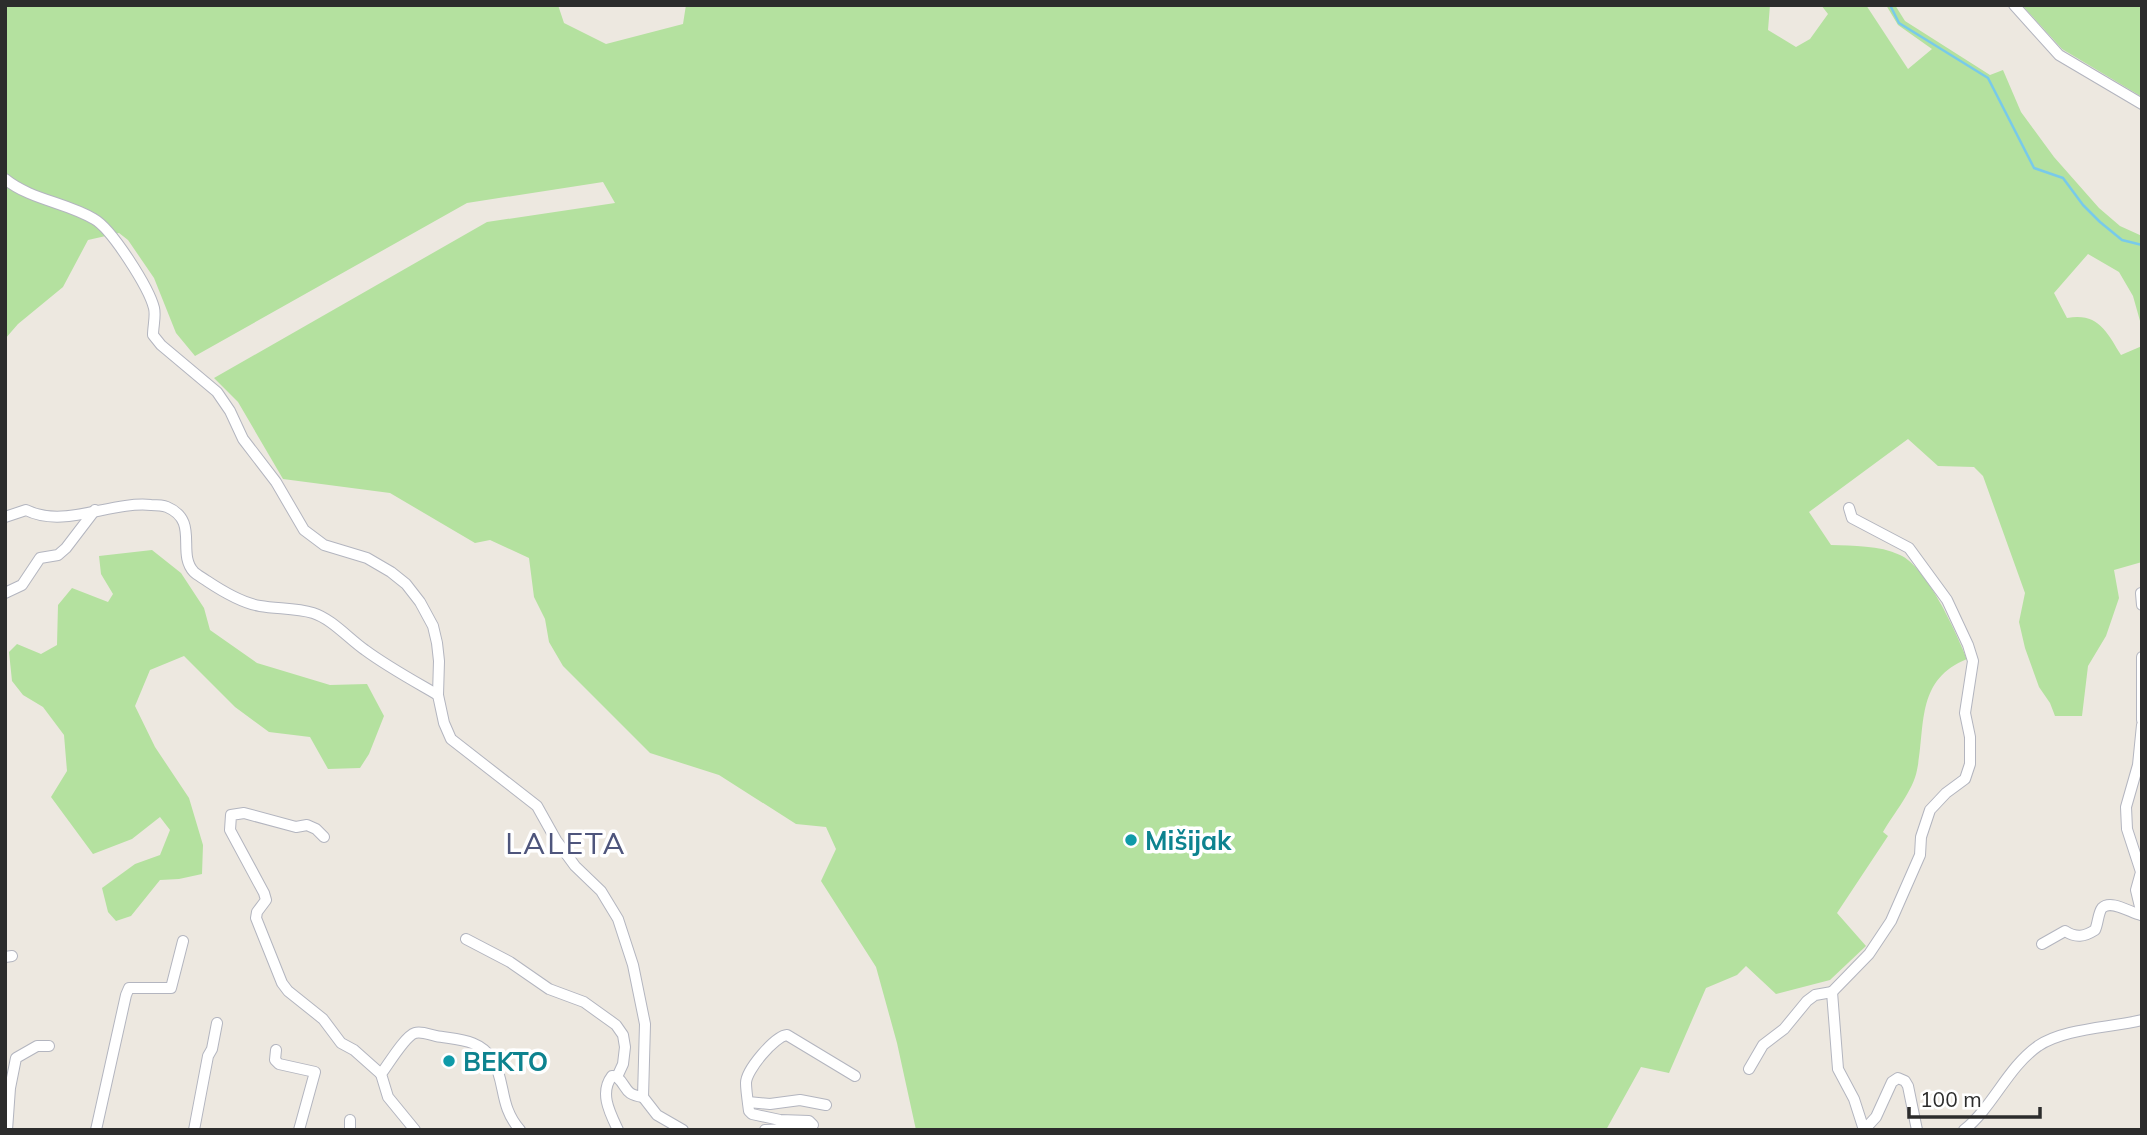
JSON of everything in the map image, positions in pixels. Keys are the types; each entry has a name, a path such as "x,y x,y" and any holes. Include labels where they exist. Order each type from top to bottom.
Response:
{"street":[{"path":"2014,5 2060,55 2142,104"},
{"path":"5,179 36,197 96,220 110,233 149,293 155,311 153,335 217,393 230,411 243,439 276,482 304,530 324,545 367,558 406,584 421,603 433,626 439,661 438,695 444,723 451,738 537,806 556,840 575,866 601,891 618,919 633,965 645,1024 643,1097 657,1115 683,1130"},
{"path":"5,517 26,510 63,518 139,504 165,506 178,514 185,524 187,559 192,571 215,586 256,606 314,613 366,651 438,695"},
{"path":"1749,1069 1754,1056 1763,1045 1784,1028 1807,1001 1815,995 1832,992 1869,954 1891,921 1920,855 1921,837 1930,810 1946,793 1965,779 1970,764 1970,737 1965,713 1973,661 1947,600 1909,548 1852,519 1849,508"},
{"path":"5,593 22,585 40,558 58,555 66,548 95,510"},
{"path":"2141,593 2142,605"},
{"path":"2141,915 2136,890 2141,872 2127,829 2126,807 2138,765 2142,723 2142,657"},
{"path":"324,837 307,825 296,827 244,813 230,815 230,830 264,893 266,900 256,918 282,983 323,1019 341,1043 360,1055 381,1074 388,1097 415,1130"},
{"path":"2042,944 2064,931 2071,935 2086,936 2095,930 2102,908 2106,905 2141,915"},
{"path":"466,939 510,962 550,989 584,1002 616,1025 623,1035 625,1047 623,1064 617,1077"},
{"path":"96,1130 129,988 171,988 183,941"},
{"path":"1832,992 1838,1069 1854,1099 1864,1130 1876,1117 1892,1082 1898,1078 1908,1086 1917,1130"},
{"path":"1964,1130 1979,1118 2001,1086 2038,1046 2068,1032 2142,1020"},
{"path":"194,1130 217,1023"},
{"path":"381,1074 408,1038 415,1033 467,1040 481,1046 491,1058 504,1102 512,1121 520,1130"},
{"path":"765,1130 810,1128 813,1125 809,1121 780,1120 749,1111 746,1085 751,1069 783,1035 855,1076"},
{"path":"7,1130 7,1093 16,1058 37,1046 49,1046"},
{"path":"275,1051 275,1060 279,1065 315,1072 299,1130"},
{"path":"617,1077 612,1076 608,1081 606,1102 618,1130"},
{"path":"617,1077 627,1092 643,1097"},
{"path":"748,1102 770,1104 800,1100 826,1105"}],"green space":[{"path":"5,5 558,5 564,23 606,44 683,24 686,5 1770,5 1768,30 1796,47 1810,39 1828,14 1821,5 1866,5 1908,69 1932,49 1898,25 1886,5 1895,5 1905,21 1990,75 2003,70 2021,112 2054,157 2099,208 2120,226 2142,236 2142,328 2133,296 2119,272 2088,254 2054,293 2067,318 2087,318 2094,321 2106,332 2121,355 2142,346 2142,562 2114,570 2119,598 2106,636 2088,666 2082,716 2055,716 2039,687 2025,648 2019,622 2025,593 1983,476 1974,467 1938,466 1908,439 1809,512 1831,545 1883,549 1910,562 1940,601 1967,659 1950,668 1931,692 1926,706 1920,753 1912,786 1883,832 1888,836 1837,913 1866,946 1830,980 1776,994 1746,966 1737,975 1706,988 1669,1073 1641,1067 1606,1130 916,1130 897,1043 876,967 821,881 836,849 826,827 796,824 719,775 650,753 563,666 549,642 545,619 534,597 529,558 490,540 475,543 390,493 283,479 238,402 214,378 487,222 615,203 603,182 467,203 195,356 176,333 154,278 128,240 119,233 88,240 63,287 18,324 5,339"},
{"path":"2022,5 2142,5 2142,97 2062,49"},
{"path":"152,550 181,573 204,608 210,630 257,663 330,685 367,684 384,716 369,754 360,768 328,769 310,737 269,732 235,707 184,656 150,670 135,706 155,747 189,798 203,845 202,874 160,880 131,916 116,921 108,912 102,888 135,864 160,855 170,830 160,817 132,839 93,854 51,797 67,771 64,735 43,707 23,695 12,681 9,652 17,644 41,654 57,645 58,605 72,588 108,602 113,594 101,574 99,556"}],"waterway":[{"path":"1890,5 1899,23 1988,78 2034,168 2063,178 2100,222 2122,240 2142,245"}],"place":[{"name":"Mišijak","path":"1131,840"},
{"name":"BEKTO","path":"449,1061"}],"district":[{"name":"LALETA","path":"566,843"}]}
